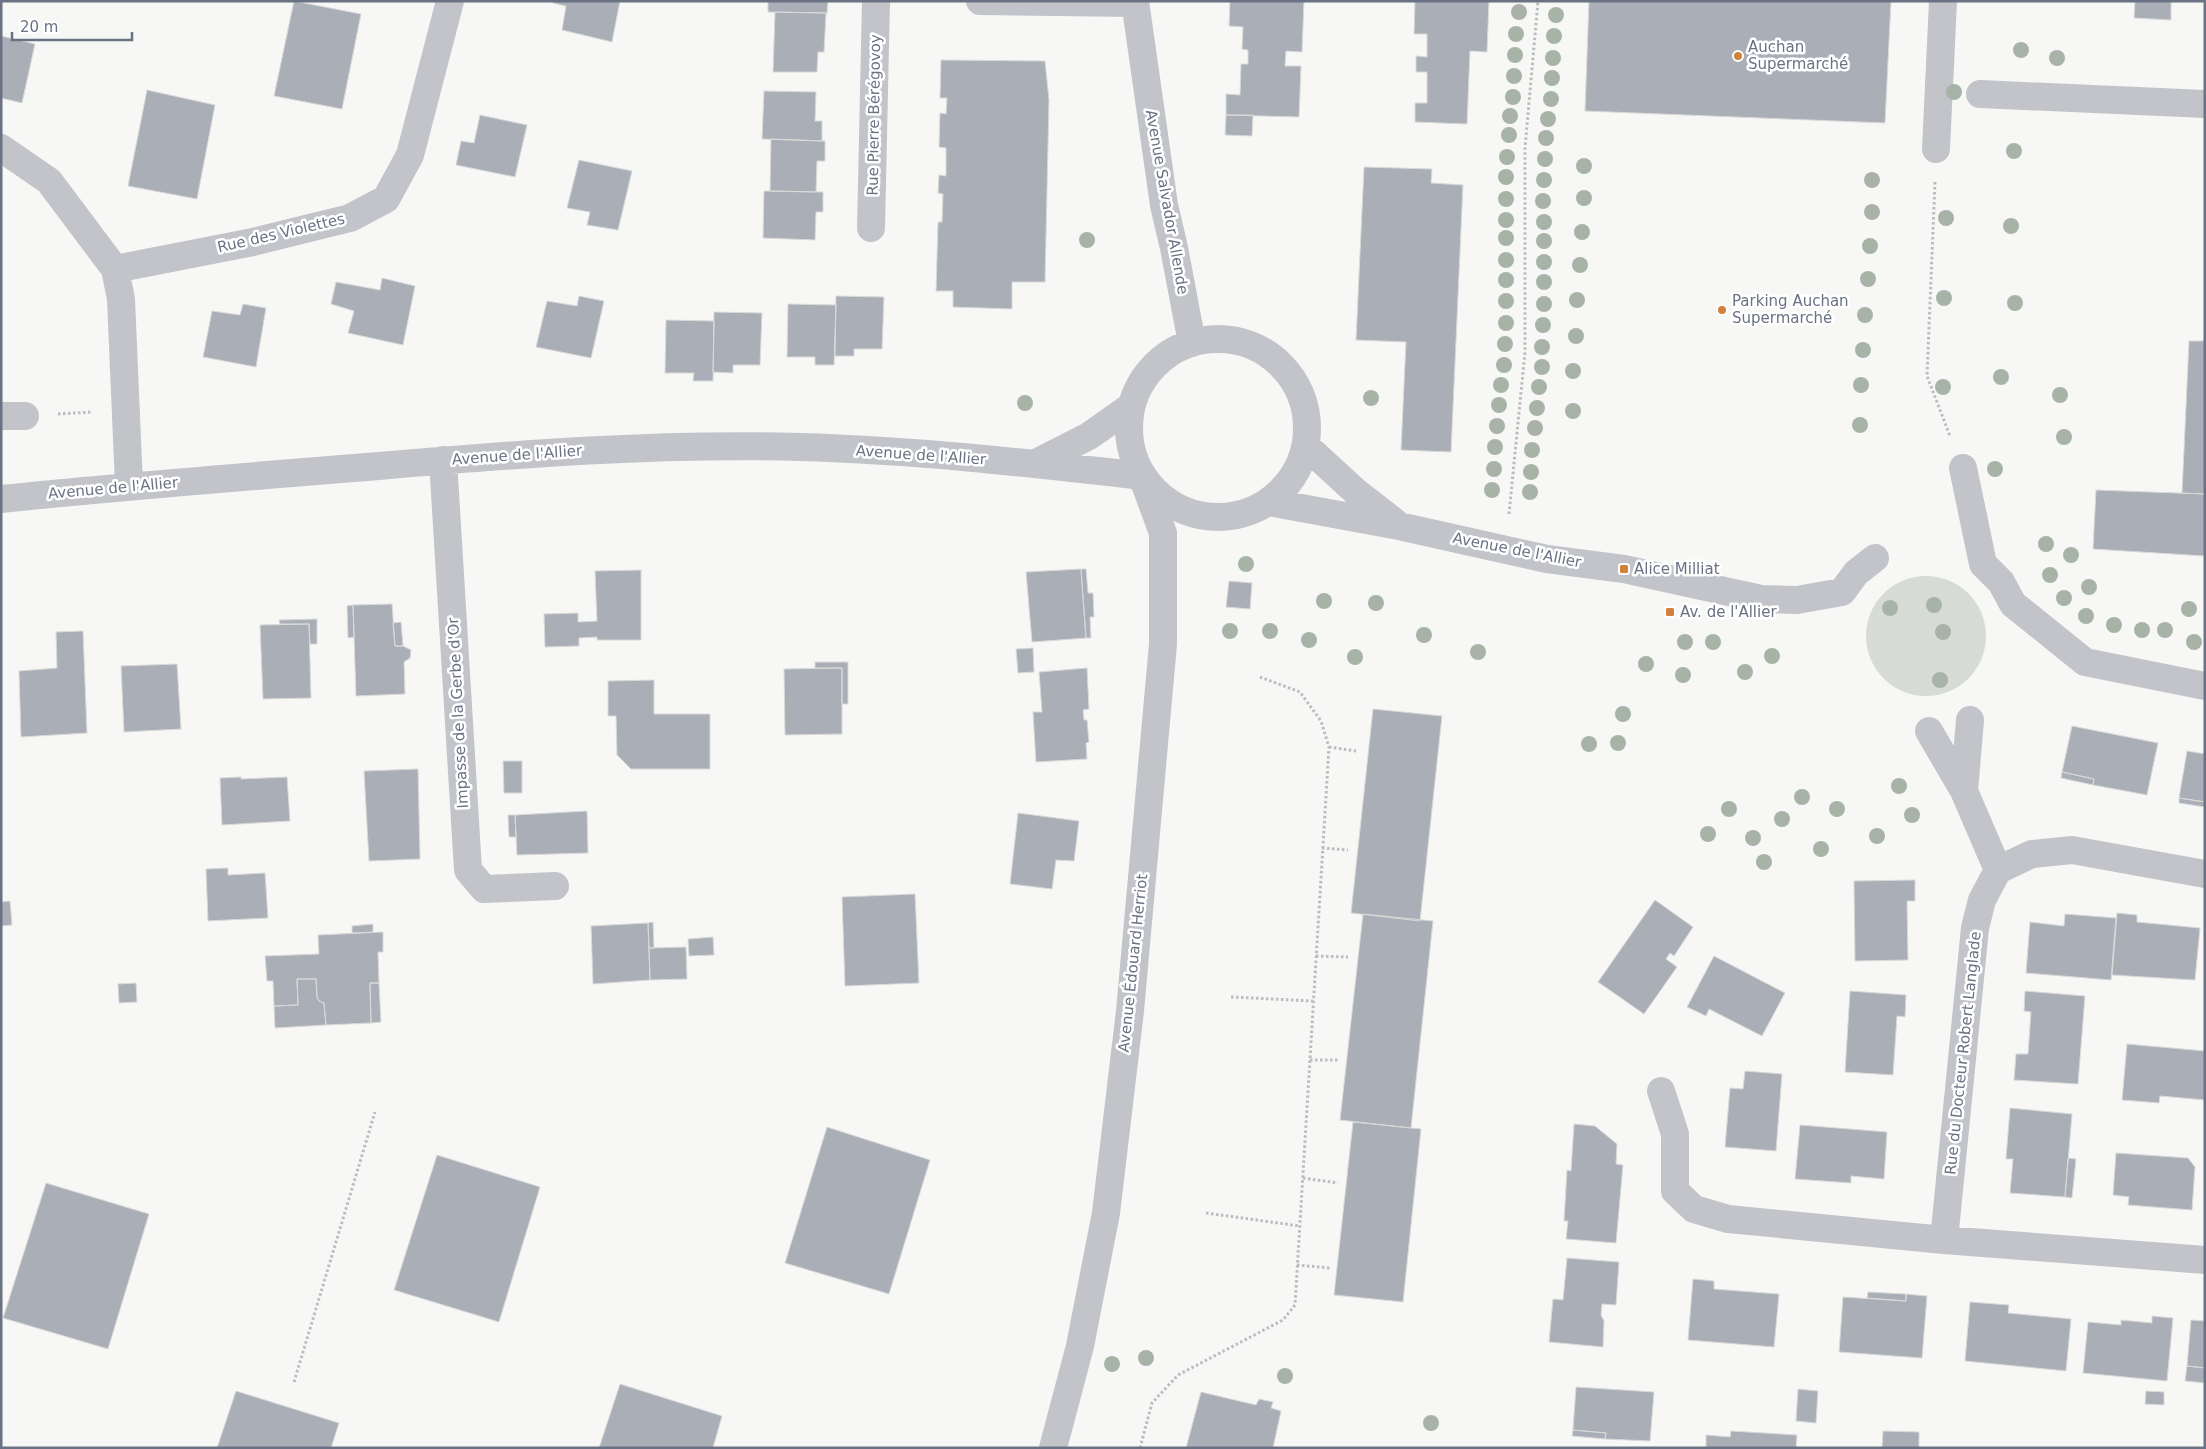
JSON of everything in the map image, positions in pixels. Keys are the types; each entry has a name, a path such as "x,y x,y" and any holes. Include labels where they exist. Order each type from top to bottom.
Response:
{"street":[{"name":"Rue des Violettes","path":"115,269 253,242 350,218 386,199 410,155 450,1"},
{"name":"Rue Pierre Bérégovoy","path":"872,228 876,1"},
{"path":"980,1 1135,2"},
{"path":"1936,149 1942,1"},
{"name":"Avenue Salvador Allende","path":"1135,2 1164,205 1192,343"},
{"path":"1980,94 2205,104"},
{"path":"1,148 49,181 115,269 121,299 129,486"},
{"path":"1218,339 1244,343 1268,354 1287,371 1301,394 1307,420 1306,446 1299,468 1286,486 1269,502 1248,513 1224,518 1200,516 1177,508 1164,499 1142,476 1132,454 1128,430 1130,407 1139,385 1153,367 1171,352 1192,343 1218,339"},
{"path":"1034,464 1089,436 1130,407"},
{"name":"Avenue de l'Allier","path":"1306,446 1355,491 1399,526"},
{"name":"Avenue de l'Allier","path":"1,499 129,486 443,460 626,448 796,447 908,452 1142,476"},
{"name":"Impasse de la Gerbe d'Or","path":"443,460 468,870 484,889 555,886"},
{"path":"1963,468 1983,564 2001,582 2013,604 2085,662 2205,686"},
{"name":"Avenue Édouard Herriot","path":"1053,1448 1080,1346 1106,1213 1137,932 1163,644 1163,533 1142,476"},
{"name":"Avenue de l'Allier","path":"1269,502 1399,526 1547,559 1624,569 1761,600 1797,600 1842,592 1856,573 1875,558"},
{"path":"1964,791 1970,720"},
{"path":"1929,731 1964,791 1998,870 2032,854 2072,850 2205,874"},
{"name":"Rue du Docteur Robert Langlade","path":"1944,1240 1975,928 1982,900 1998,870"},
{"path":"1661,1091 1675,1134 1675,1191 1694,1209 1728,1219 1944,1240 2205,1260"}],"path":[{"path":"1496,548 1511,510 1525,352 1525,148 1538,1"},
{"path":"1936,149 1927,376 1963,468"},
{"path":"13,416 126,411"},
{"path":"1140,1448 1152,1403 1178,1375 1283,1320 1295,1305 1328,747 1321,721 1300,692 1260,677"},
{"path":"1328,747 1356,751"},
{"path":"1322,848 1348,850"},
{"path":"1316,956 1348,957"},
{"path":"1231,997 1313,1001"},
{"path":"1310,1060 1339,1060"},
{"path":"294,1382 375,1112"},
{"path":"1303,1178 1338,1183"},
{"path":"1206,1213 1300,1226"},
{"path":"1297,1265 1330,1268"}],"shaded area":[{"path":"1926,576 1938,577 1949,581 1959,586 1968,594 1976,603 1981,613 1985,624 1985,648 1981,659 1976,669 1968,678 1959,686 1949,691 1938,695 1926,696 1914,695 1903,691 1893,686 1884,678 1876,669 1871,659 1867,648 1866,636 1867,624 1871,613 1876,603 1884,594 1893,586 1903,581 1914,577"}],"building":[{"path":"294,1 361,14 342,109 274,96"},
{"path":"553,1 620,1 612,42 562,30 566,6 553,3"},
{"path":"768,1 828,1 827,13 768,12"},
{"path":"1230,1 1304,1 1302,52 1286,51 1285,66 1301,66 1299,117 1226,115 1226,94 1240,95 1241,64 1248,64 1248,50 1242,49 1243,27 1229,26"},
{"path":"1415,1 1489,1 1487,52 1470,51 1467,124 1415,122 1415,103 1427,103 1427,72 1416,72 1416,56 1427,57 1427,34 1414,34"},
{"name":"Auchan Supermarché","path":"1589,1 1891,1 1885,123 1585,111"},
{"path":"2135,1 2171,1 2171,20 2134,18"},
{"path":"775,12 826,13 824,52 818,52 817,72 773,72"},
{"path":"1,36 35,44 22,103 1,98"},
{"path":"941,60 1045,61 1049,100 1045,282 1012,282 1012,309 953,307 953,291 936,291 938,222 942,222 943,194 938,193 939,175 946,176 946,148 939,147 940,113 946,114 947,98 940,98"},
{"path":"147,90 215,105 197,199 128,186"},
{"path":"764,91 816,92 815,121 822,121 822,141 762,139"},
{"path":"480,115 527,125 515,177 456,165 461,141 474,143"},
{"path":"1226,115 1253,115 1252,136 1225,135"},
{"path":"771,139 825,141 825,161 817,161 816,192 770,191"},
{"path":"579,160 632,171 618,230 587,225 590,212 567,208"},
{"path":"1364,167 1432,169 1431,183 1463,185 1451,452 1401,450 1406,342 1356,340"},
{"path":"764,191 823,192 823,212 816,212 815,240 763,238"},
{"path":"382,278 415,286 403,345 348,333 354,311 331,304 336,282 380,290"},
{"path":"579,296 604,301 591,358 536,347 547,301 577,306"},
{"path":"836,296 884,297 882,349 854,349 854,356 835,356"},
{"path":"243,304 266,308 256,367 203,357 212,311 240,315"},
{"path":"788,304 836,305 834,365 815,365 815,357 787,357"},
{"path":"714,312 762,313 760,365 733,365 733,373 713,372"},
{"path":"666,320 714,321 713,381 693,381 694,373 665,373"},
{"path":"2189,341 2205,341 2205,494 2182,493"},
{"path":"2096,490 2205,494 2205,556 2093,549"},
{"path":"1081,569 1086,638 1032,642 1026,572"},
{"path":"1081,569 1086,569 1088,593 1093,593 1094,617 1090,617 1091,638 1086,638"},
{"path":"641,570 641,640 597,640 597,637 579,638 579,646 545,647 544,614 578,613 578,622 597,621 595,571"},
{"path":"1229,581 1252,583 1250,609 1226,607"},
{"path":"392,604 395,646 403,646 411,650 410,658 404,662 405,694 356,696 353,605"},
{"path":"353,605 354,637 348,638 347,606"},
{"path":"317,619 317,644 310,644 309,624 280,624 279,620"},
{"path":"401,622 403,646 395,646 393,623"},
{"path":"309,624 311,698 263,699 260,625"},
{"path":"83,631 87,733 21,737 19,671 57,668 56,632"},
{"path":"1033,648 1034,672 1018,673 1016,649"},
{"path":"815,662 848,662 848,704 842,704 842,668 815,668"},
{"path":"177,664 181,729 124,732 121,666"},
{"path":"842,668 842,734 785,735 784,669"},
{"path":"1087,668 1089,709 1083,710 1084,720 1087,720 1089,742 1086,743 1087,759 1036,762 1033,712 1042,712 1039,672"},
{"path":"654,680 654,714 710,714 710,769 631,769 617,755 616,716 608,716 608,681"},
{"path":"1373,709 1442,716 1420,921 1351,913"},
{"path":"2072,726 2158,743 2147,795 2093,785 2094,779 2062,772"},
{"path":"2187,751 2205,754 2205,802 2179,798"},
{"path":"503,761 522,761 522,793 504,793"},
{"path":"418,769 420,859 369,861 364,771"},
{"path":"2062,772 2094,779 2093,785 2061,778"},
{"path":"241,777 241,779 287,777 290,821 222,825 220,778"},
{"path":"2179,798 2205,802 2205,807 2179,803"},
{"path":"587,811 588,853 517,855 515,815"},
{"path":"1018,813 1079,821 1074,861 1056,860 1052,889 1010,884"},
{"path":"508,815 515,815 516,837 509,837"},
{"path":"228,868 228,875 265,873 268,918 208,921 206,869"},
{"path":"1915,880 1915,901 1907,901 1908,960 1855,961 1854,881"},
{"path":"915,894 919,983 845,986 842,897"},
{"path":"1655,900 1693,927 1674,956 1670,953 1666,959 1677,967 1644,1014 1598,982"},
{"path":"10,901 12,925 1,926 1,902"},
{"path":"2117,913 2137,915 2137,922 2200,928 2195,980 2112,975"},
{"path":"1363,914 1433,921 1411,1128 1340,1120"},
{"path":"2065,914 2116,918 2111,980 2026,973 2030,922 2064,926"},
{"path":"653,922 654,948 649,948 648,923"},
{"path":"648,923 650,980 593,984 591,926"},
{"path":"373,924 373,932 352,933 352,926"},
{"path":"383,932 383,952 378,952 379,983 370,983 371,1023 326,1025 324,1003 319,1001 317,997 316,979 297,979 298,1005 274,1006 273,981 267,981 265,956 319,954 318,935"},
{"path":"713,937 714,955 689,956 688,939"},
{"path":"686,947 687,979 650,980 649,948"},
{"path":"1714,956 1785,993 1762,1036 1709,1009 1706,1016 1687,1007"},
{"path":"297,979 316,979 317,997 319,1001 324,1003 326,1025 275,1028 274,1006 298,1005"},
{"path":"136,983 137,1002 119,1003 118,984"},
{"path":"370,983 379,983 381,1022 371,1023"},
{"path":"1850,991 1906,995 1905,1017 1897,1016 1893,1075 1845,1072"},
{"path":"2025,991 2085,996 2078,1084 2014,1080 2016,1054 2028,1054 2031,1012 2024,1011"},
{"path":"2127,1044 2205,1051 2205,1100 2160,1096 2159,1103 2122,1100"},
{"path":"1745,1071 1782,1074 1776,1151 1725,1147 1730,1088 1743,1089"},
{"path":"2010,1108 2072,1114 2065,1197 2010,1193 2013,1159 2006,1159"},
{"path":"1353,1122 1421,1129 1403,1302 1334,1295"},
{"path":"1574,1124 1595,1126 1617,1144 1616,1164 1623,1165 1616,1243 1566,1239 1568,1221 1564,1221 1567,1170 1571,1171"},
{"path":"1800,1125 1887,1132 1884,1179 1851,1176 1851,1183 1795,1179"},
{"path":"827,1127 930,1160 889,1294 785,1263"},
{"path":"2116,1153 2188,1158 2195,1167 2192,1210 2128,1205 2129,1197 2113,1195"},
{"path":"437,1155 540,1187 499,1322 394,1290"},
{"path":"2068,1158 2076,1159 2072,1198 2065,1197"},
{"path":"46,1183 149,1214 108,1349 3,1318"},
{"path":"1567,1258 1619,1262 1616,1305 1602,1304 1601,1315 1604,1321 1603,1347 1549,1342 1553,1299 1563,1300"},
{"path":"1693,1279 1714,1281 1714,1289 1779,1294 1774,1347 1688,1340"},
{"path":"1868,1292 1906,1294 1906,1301 1867,1298"},
{"path":"1906,1294 1927,1296 1922,1358 1839,1352 1843,1297 1906,1301"},
{"path":"1970,1302 2009,1305 2008,1313 2071,1319 2066,1371 1965,1361"},
{"path":"2152,1316 2173,1318 2167,1381 2083,1373 2088,1322 2121,1325 2121,1320 2152,1323"},
{"path":"2191,1320 2205,1321 2205,1368 2187,1366"},
{"path":"2187,1366 2205,1368 2205,1383 2185,1381"},
{"path":"620,1384 722,1416 713,1448 599,1448"},
{"path":"1576,1387 1654,1392 1650,1441 1605,1439 1606,1433 1573,1430"},
{"path":"1798,1389 1818,1391 1816,1423 1796,1421"},
{"path":"236,1391 339,1423 331,1448 217,1448"},
{"path":"2146,1391 2164,1392 2164,1405 2145,1404"},
{"path":"1201,1392 1256,1405 1259,1399 1273,1402 1271,1408 1281,1411 1273,1448 1186,1448"},
{"path":"1573,1430 1606,1433 1605,1439 1572,1436"},
{"path":"1731,1431 1797,1435 1796,1448 1706,1448 1706,1435 1730,1437"},
{"path":"1883,1431 1919,1432 1919,1448 1882,1448"}],"place":[{"name":"Auchan Supermarché","path":"1738,56"},
{"name":"Parking Auchan Supermarché","path":"1722,310"},
{"name":"Alice Milliat","path":"1624,569"},
{"name":"Av. de l'Allier","path":"1670,612"}]}
